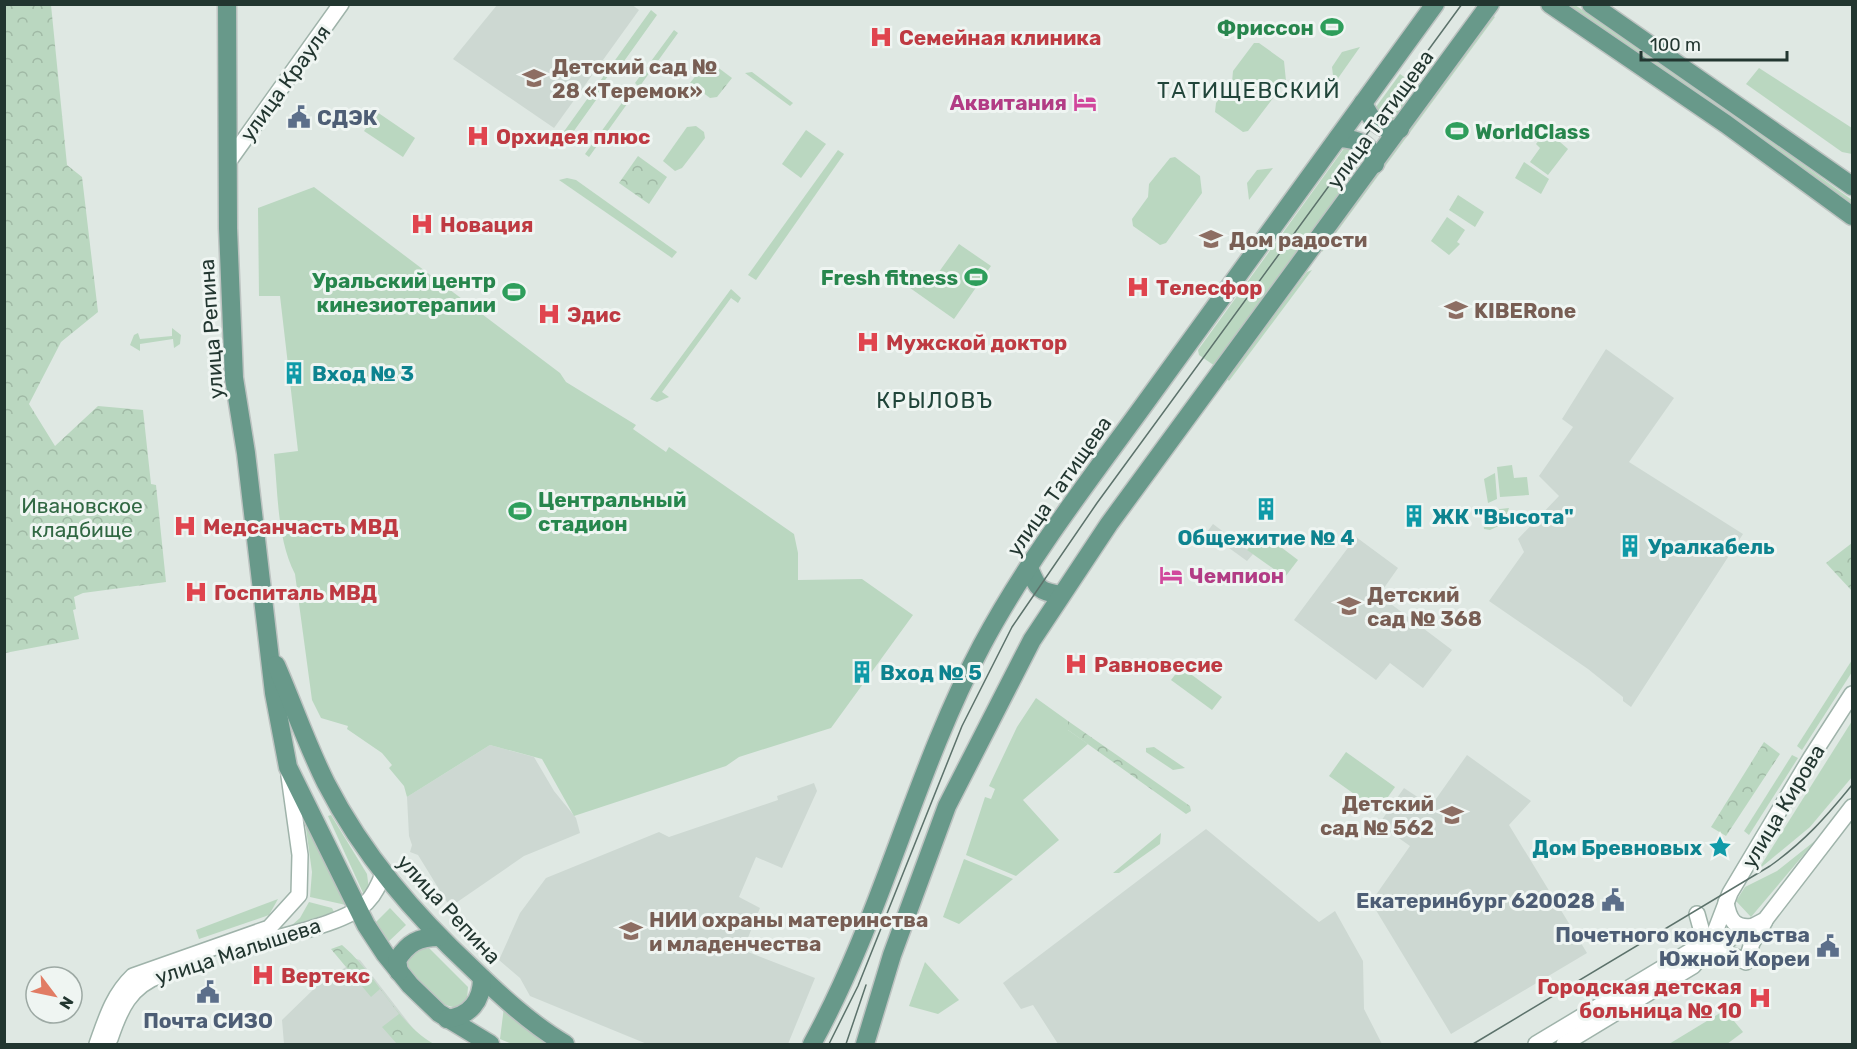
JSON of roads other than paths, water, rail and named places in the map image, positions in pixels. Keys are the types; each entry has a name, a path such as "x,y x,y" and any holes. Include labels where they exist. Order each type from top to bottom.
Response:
{"main road":[{"name":"улица Репина","path":"227,4 228,228 233,367 274,693 288,767 300,855 299,895 269,928 240,938"},
{"name":"улица Крауля","path":"229,161 341,4"},
{"name":"улица Татищева","path":"812,1044 859,946 940,731 983,644 1029,568 1123,432 1435,4"},
{"name":"улица Татищева","path":"865,1044 892,955 947,806 1014,671 1109,524 1490,4"},
{"path":"1550,4 1726,124 1852,216"},
{"path":"1591,4 1852,186"},
{"path":"1363,103 1378,126 1390,131 1400,129"},
{"path":"1338,138 1361,142 1373,153 1375,164"},
{"path":"1029,568 1037,588 1044,592 1061,595"},
{"name":"улица Репина","path":"269,650 305,739 327,784 351,827 383,874 439,937 482,978 565,1044"},
{"name":"улица Кирова","path":"1717,943 1722,909 1810,759 1852,694"},
{"name":"улица Репина","path":"288,767 366,925 399,972 423,999 447,1020 490,1044"},
{"path":"1564,1044 1710,956 1726,952 1746,962 1760,923 1852,807"},
{"name":"улица Малышева","path":"108,1044 121,1011 144,981 247,946 341,918 359,908 375,892 383,874"},
{"path":"1694,949 1702,932 1697,914 1709,917 1722,909 1735,925 1742,928 1760,923"},
{"path":"1536,1044 1694,949 1717,943 1760,923"},
{"path":"399,972 398,960 411,942 425,937 439,937"},
{"name":"улица Малышева","path":"97,1044 110,1008 123,985 133,976 240,938"},
{"path":"1693,966 1717,943"},
{"path":"447,1020 459,1018 476,1003 482,988 482,978"}],"tram line":[{"path":"829,1044 858,986 962,726 1012,627 1097,503 1462,4"},
{"path":"1473,1044 1770,866 1814,828 1852,785"},
{"path":"846,1044 866,985"}],"place":[{"name":"Фриссон","path":"1332,27"},
{"name":"Семейная клиника","path":"881,37"},
{"name":"Детский сад № 28 «Теремок»","path":"534,78"},
{"name":"Аквитания","path":"1085,102"},
{"name":"СДЭК","path":"299,117"},
{"name":"WorldClass","path":"1457,131"},
{"name":"Орхидея плюс","path":"478,136"},
{"name":"Новация","path":"422,224"},
{"name":"Дом радости","path":"1211,239"},
{"name":"Fresh fitness","path":"976,277"},
{"name":"Телесфор","path":"1138,287"},
{"name":"Уральский центр кинезиотерапии","path":"514,292"},
{"name":"KIBERone","path":"1456,310"},
{"name":"Эдис","path":"549,314"},
{"name":"Мужской доктор","path":"868,342"},
{"name":"Вход № 3","path":"294,373"},
{"name":"Общежитие № 4","path":"1266,509"},
{"name":"Центральный стадион","path":"520,511"},
{"name":"ЖК \"Высота\"","path":"1414,516"},
{"name":"Медсанчасть МВД","path":"185,526"},
{"name":"Уралкабель","path":"1630,546"},
{"name":"Чемпион","path":"1171,575"},
{"name":"Госпиталь МВД","path":"196,592"},
{"name":"Детский сад № 368","path":"1349,606"},
{"name":"Равновесие","path":"1076,664"},
{"name":"Вход № 5","path":"862,672"},
{"name":"Детский сад № 562","path":"1452,815"},
{"name":"Дом Бревновых","path":"1720,847"},
{"name":"Екатеринбург 620028","path":"1613,900"},
{"name":"НИИ охраны материнства и младенчества","path":"631,931"},
{"name":"Почетного консульства Южной Кореи","path":"1828,946"},
{"name":"Вертекс","path":"263,975"},
{"name":"Почта СИЗО","path":"208,992"},
{"name":"Городская детская больница № 10","path":"1760,998"}],"district":[{"name":"ТАТИЩЕВСКИЙ","path":"1249,90"},
{"name":"КРЫЛОВЪ","path":"935,400"}],"park label":[{"name":"Ивановское кладбище","path":"82,517"}]}
